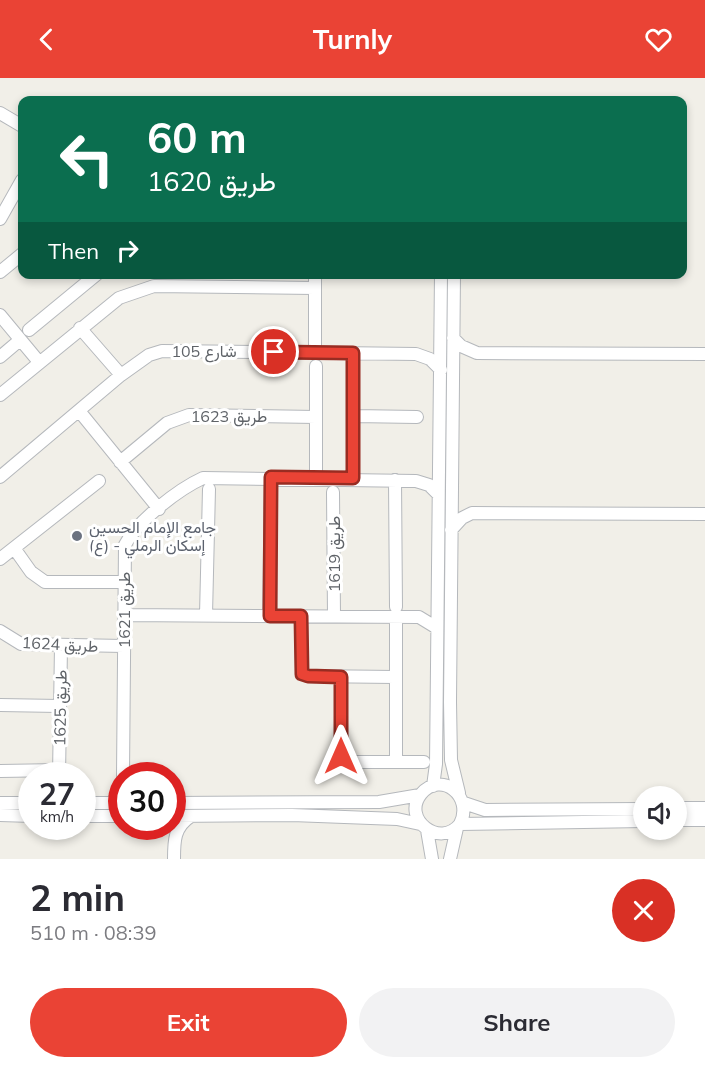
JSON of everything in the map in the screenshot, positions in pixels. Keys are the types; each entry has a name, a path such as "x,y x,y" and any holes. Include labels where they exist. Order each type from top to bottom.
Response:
{"street":[{"path":"0,113 18,124"},
{"path":"0,219 18,187"},
{"path":"0,272 18,257"},
{"path":"29,330 91,279"},
{"path":"315,279 315,352"},
{"path":"433,786 436,764 437,608 445,494 447,338 441,279"},
{"path":"447,338 453,279"},
{"path":"0,395 119,298 154,286 315,288"},
{"path":"0,315 39,362"},
{"path":"80,328 122,375"},
{"path":"447,338 477,353 705,354"},
{"path":"416,354 447,338"},
{"path":"0,357 20,340"},
{"name":"شارع 105","path":"0,477 122,375 149,355 162,351 416,354"},
{"path":"353,353 353,478"},
{"path":"447,371 477,353"},
{"path":"416,354 430,359 447,371"},
{"path":"316,366 316,478"},
{"path":"447,371 439,467 451,530 452,760 465,810 450,859"},
{"path":"80,412 159,509"},
{"name":"طريق 1623","path":"120,462 167,423 189,415 316,417"},
{"path":"354,416 417,417"},
{"name":"طريق 1621","path":"123,762 123,582 125,544 130,535 192,483 203,478 416,480 429,476 439,467"},
{"path":"270,616 271,477"},
{"path":"395,480 396,762"},
{"path":"416,480 445,494 472,513 705,514"},
{"path":"0,560 99,481"},
{"path":"206,615 209,489"},
{"name":"طريق 1619","path":"333,492 334,616"},
{"path":"451,530 458,522 472,513"},
{"path":"14,548 31,572 45,582 123,582"},
{"name":"طريق 1619","path":"124,615 334,616 396,612 419,617 437,608"},
{"path":"301,616 302,674 308,676 395,677"},
{"path":"419,617 437,628"},
{"name":"طريق 1624","path":"0,631 21,644 124,646"},
{"name":"طريق 1625","path":"59,762 62,646"},
{"path":"341,677 341,751 343,759 351,762 424,762"},
{"path":"0,705 59,706"},
{"name":"طريق 1625","path":"0,771 18,772"},
{"path":"186,803 379,802 420,795 433,786 451,788 461,798 485,810 633,809"},
{"path":"420,795 416,809 424,827 432,859"},
{"path":"0,803 18,803"},
{"path":"687,808 705,808"},
{"path":"0,815 18,816"},
{"path":"186,816 292,815 397,819 442,834 459,826 633,820"},
{"path":"186,820 191,816"},
{"path":"687,820 705,820"},
{"path":"174,840 174,859"}],"place":[{"name":"جامع الإمام الحسين (ع) - إسكان الرملي","path":"77,536"}],"route":[{"path":"274,352 353,353 353,478 271,477 270,616 301,616 302,674 341,677 341,756"}]}
